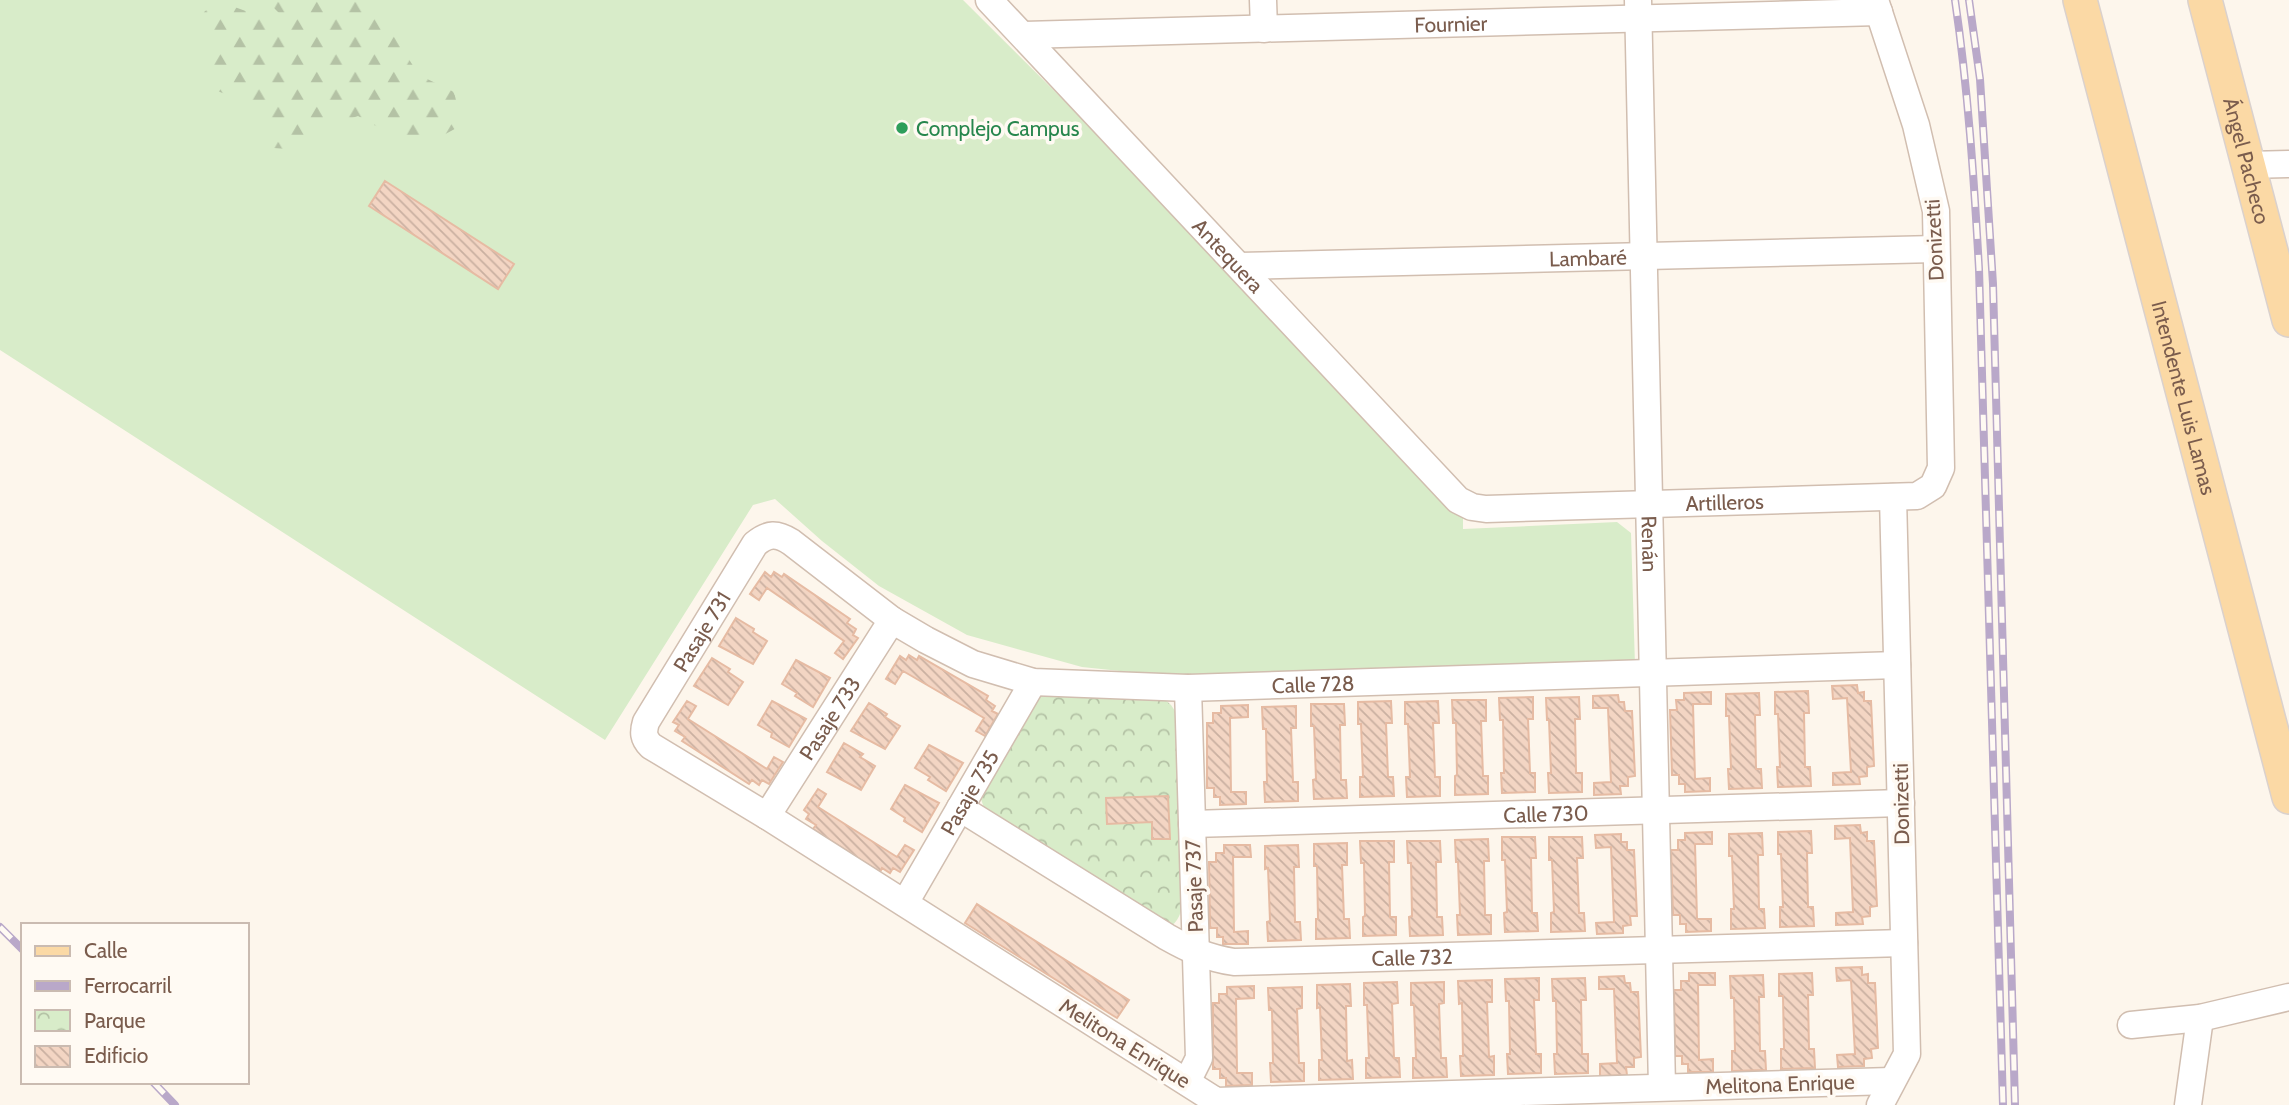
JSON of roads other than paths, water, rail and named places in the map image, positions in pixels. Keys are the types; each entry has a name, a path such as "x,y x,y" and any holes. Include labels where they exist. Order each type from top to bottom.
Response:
{"main road":[{"name":"Intendente Luis Lamas","path":"2080,0 2289,797"},
{"name":"Ángel Pacheco","path":"2205,0 2289,320"}],"street":[{"name":"Antequera","path":"989,0 1458,500 1472,507"},
{"path":"1263,0 1264,29"},
{"name":"Fournier","path":"1024,36 1264,29 1638,9 1877,6"},
{"name":"Donizetti","path":"1877,6 1916,125 1936,211 1941,468 1933,486"},
{"name":"Renán","path":"1638,9 1662,1087"},
{"path":"2248,165 2289,164"},
{"name":"Lambaré","path":"1240,266 1936,249"},
{"name":"Artilleros","path":"1472,507 1486,509 1917,496 1933,486"},
{"name":"Donizetti","path":"1880,1105 1907,1054 1893,497"},
{"name":"Calle 728","path":"771,534 782,536 791,542 892,620 973,664 1034,682 1188,688 1897,665"},
{"name":"Pasaje 731","path":"644,735 646,722 755,544 771,534"},
{"name":"Pasaje 733","path":"768,816 892,620"},
{"name":"Pasaje 735","path":"905,903 1034,682"},
{"name":"Pasaje 737","path":"1187,1082 1199,1058 1188,688"},
{"name":"Melitona Enrique","path":"644,735 650,746 768,816 1216,1101 1891,1081"},
{"name":"Calle 730","path":"1192,824 1901,803"},
{"name":"Calle 732","path":"960,808 1197,954 1234,961 1904,943"},
{"path":"2131,1025 2200,1018 2289,997"},
{"path":"2188,1105 2200,1018"}],"railway":[{"path":"1955,0 1970,134 1979,269 2003,1105"},
{"path":"1969,0 1980,79 1993,284 2015,1105"},
{"path":"0,927 21,948"},
{"path":"155,1084 175,1105"}],"place":[{"name":"Complejo Campus","path":"902,128"}]}
